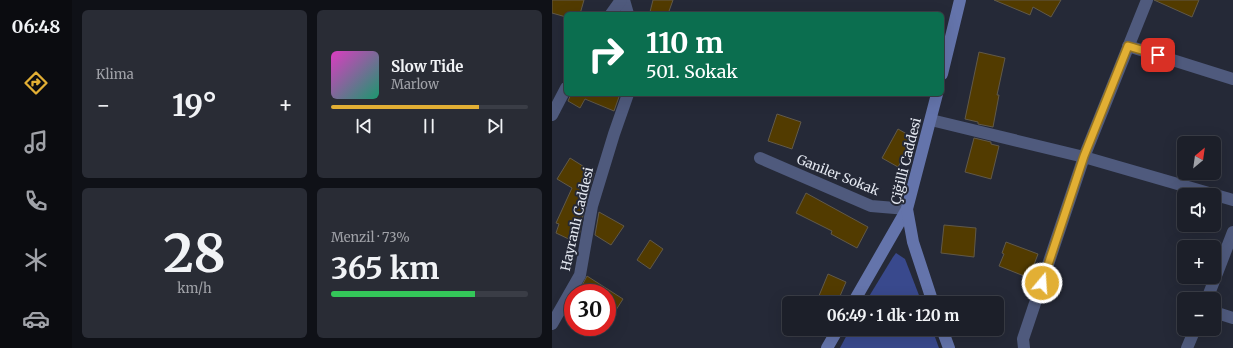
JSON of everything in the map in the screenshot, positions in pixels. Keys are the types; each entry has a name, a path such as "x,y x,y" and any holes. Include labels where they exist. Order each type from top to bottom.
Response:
{"main road":[{"path":"944,66 960,0"},
{"name":"Çiğilli Caddesi","path":"931,296 913,242 907,209 937,96"},
{"path":"856,296 907,209"},
{"path":"827,348 834,336"},
{"path":"945,336 949,348"}],"street":[{"path":"613,12 623,0 627,12"},
{"path":"1024,348 1023,339 1084,156 1147,0"},
{"path":"1128,46 1233,79"},
{"path":"552,115 564,92"},
{"name":"Hayranlı Caddesi","path":"552,324 580,275 592,206 627,96"},
{"path":"931,120 1084,156 1233,200"},
{"name":"Ganiler Sokak","path":"760,158 871,206 907,209"},
{"path":"1210,292 1233,232"},
{"path":"1221,314 1233,318"},
{"path":"1187,348 1192,336"}],"shaded area":[{"path":"896,253 905,259 919,296 869,296"},
{"path":"846,336 935,336 939,348 840,348"}],"building":[{"path":"552,0 584,0 581,12 564,12 564,16 552,13"},
{"path":"653,0 673,0 669,12 650,12"},
{"path":"994,0 1061,0 1051,17 1033,7 1030,15"},
{"path":"1154,0 1199,0 1192,17"},
{"path":"979,52 1005,58 997,95 999,95 993,127 978,124 978,122 965,119"},
{"path":"570,96 619,96 614,111 585,99 580,108 568,101"},
{"path":"777,114 801,122 792,149 768,141"},
{"path":"898,129 914,138 898,167 882,158"},
{"path":"974,138 991,142 991,144 999,146 991,179 965,172"},
{"path":"570,158 594,173 589,190 581,202 585,204 580,232 575,242 556,233 559,224 556,223 572,188 557,179"},
{"path":"806,193 868,227 857,248 831,234 832,231 796,213"},
{"path":"599,212 624,226 611,245 595,235"},
{"path":"944,225 976,228 974,257 941,253"},
{"path":"650,240 663,249 650,269 637,260"},
{"path":"1006,242 1038,254 1029,278 999,266 1004,254 1002,253"},
{"path":"828,274 846,282 840,296 819,296"},
{"path":"587,276 600,284 583,284"},
{"path":"616,295 623,299 616,310"}],"route":[{"path":"1042,283 1084,156 1128,46 1158,55"}]}
